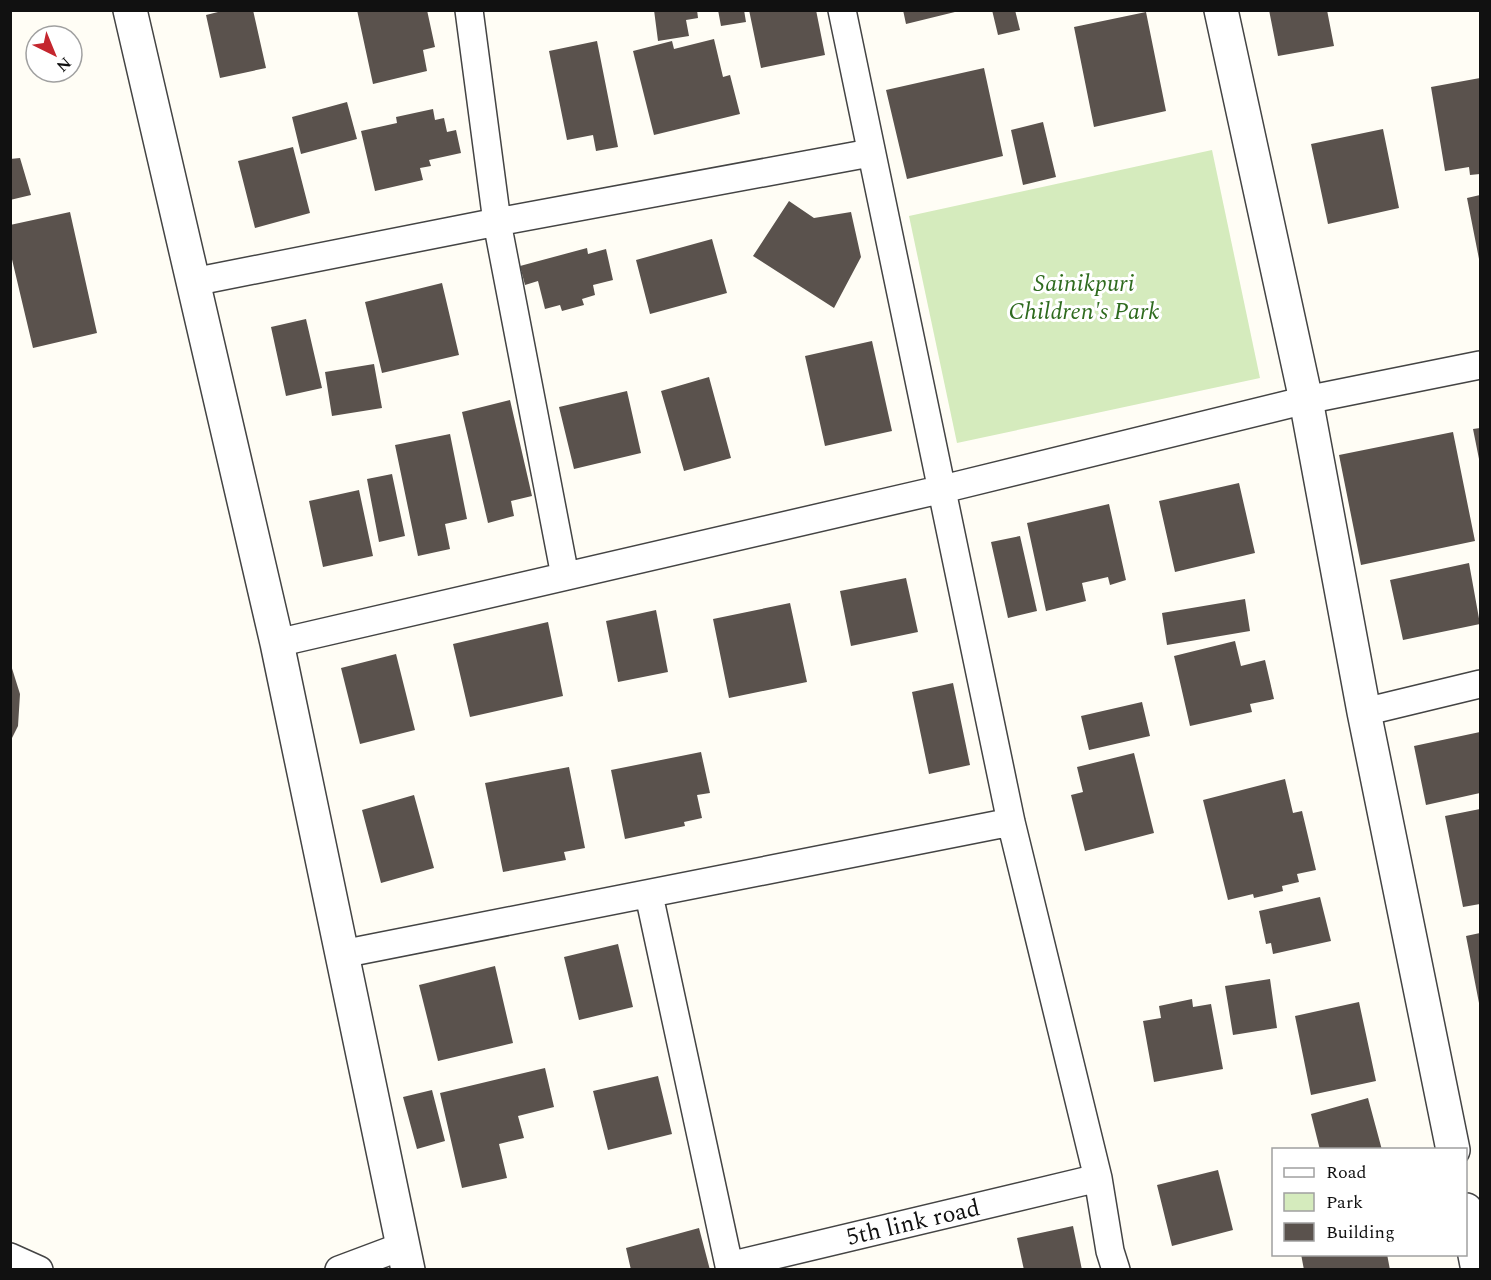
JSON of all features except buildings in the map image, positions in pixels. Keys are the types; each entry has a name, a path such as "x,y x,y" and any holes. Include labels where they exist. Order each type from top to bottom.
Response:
{"street":[{"path":"130,10 277,643 406,1258 339,1269"},
{"path":"469,10 497,222 565,576"},
{"path":"842,10 1011,822 1098,1178 1110,1251 1116,1269"},
{"path":"1221,10 1306,400 1364,712 1453,1148"},
{"path":"193,282 497,222 870,153"},
{"path":"277,643 943,489 1306,400 1480,365"},
{"path":"1364,712 1480,684"},
{"path":"342,954 1011,822"},
{"path":"649,895 730,1268"},
{"name":"5th link road","path":"730,1268 1098,1178"},
{"path":"1467,1215 1478,1269"},
{"path":"10,1257 39,1269"}],"green space":[{"name":"Sainikpuri Children's Park","path":"1212,150 1260,378 957,443 909,216"}]}
